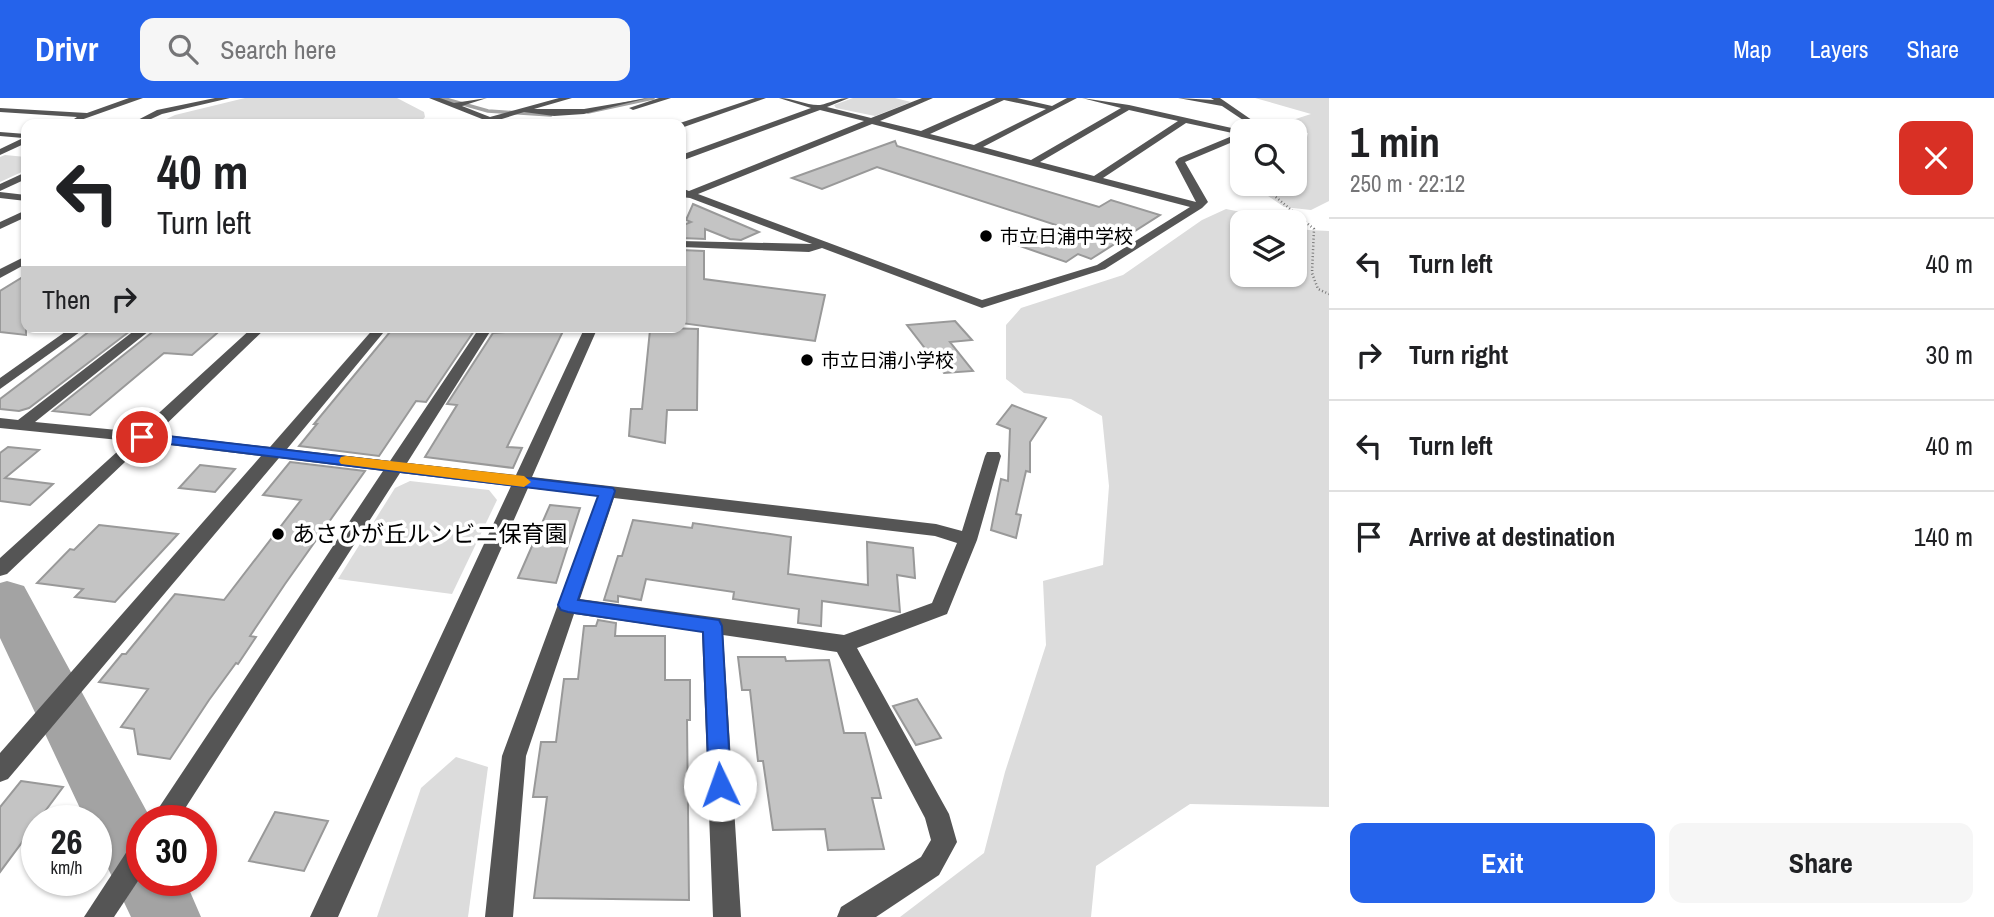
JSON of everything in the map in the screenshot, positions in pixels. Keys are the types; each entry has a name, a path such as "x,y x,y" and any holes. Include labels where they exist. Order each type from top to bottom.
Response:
{"street":[{"path":"77,119 117,100 139,98"},
{"path":"145,119 160,112 226,98"},
{"path":"433,98 490,119 568,98"},
{"path":"453,106 483,98"},
{"path":"524,110 538,113 583,111 644,98"},
{"path":"599,119 667,98"},
{"path":"686,123 762,98"},
{"path":"783,98 1198,206"},
{"path":"686,156 845,98"},
{"path":"686,194 929,98"},
{"path":"922,134 1004,98 1053,108"},
{"path":"975,148 1073,98"},
{"path":"1086,98 1230,131"},
{"path":"1182,98 1223,104"},
{"path":"1215,98 1247,119"},
{"path":"117,100 127,108 160,112"},
{"path":"1032,163 1129,107"},
{"path":"0,110 87,115"},
{"path":"1096,179 1187,119"},
{"path":"0,134 21,137"},
{"path":"686,196 982,304 1101,267 1198,206 1203,202 1180,162 1230,139"},
{"path":"0,152 21,141"},
{"path":"0,188 21,178"},
{"path":"0,195 21,197"},
{"path":"0,226 21,216"},
{"path":"686,244 809,249 822,244"},
{"path":"0,274 21,262"},
{"path":"0,282 21,271"},
{"path":"0,384 73,333"},
{"path":"8,426 140,333"},
{"path":"0,569 255,333"},
{"path":"0,771 377,333"},
{"path":"173,805 483,333"},
{"path":"324,917 589,333"},
{"path":"8,426 142,437 608,491 936,530 968,540"},
{"path":"568,605 844,644 940,608 968,540 993,456"},
{"path":"499,917 514,756 608,491"},
{"path":"712,626 727,917"},
{"path":"844,644 936,814 944,842 930,866 851,917"},
{"path":"98,917 126,875"}],"path":[{"path":"1272,196 1305,217 1314,229 1312,274 1318,289 1329,294"}],"shaded area":[{"path":"245,98 397,98 424,112 425,117 167,119"},
{"path":"853,98 895,98 911,102 875,116 836,108 834,105"},
{"path":"1255,98 1329,98 1329,201 1311,210 1284,207 1268,196 1307,196 1307,119 1296,119 1311,114"},
{"path":"0,157 21,157 21,172 0,182"},
{"path":"1226,209 1231,210 1230,287 1307,287 1307,230 1329,231 1329,807 1190,804 1096,866 1091,917 900,917 984,853 1005,772 1046,645 1043,581 1103,565 1109,486 1102,416 1071,399 1024,393 1006,379 1006,325 1021,308 1123,275 1202,220"},
{"path":"410,481 489,490 497,500 452,594 338,579 395,488"},
{"path":"456,757 488,767 468,917 377,917 421,788"}],"building":[{"path":"895,141 897,146 1099,207 1111,200 1160,215 1091,259 1078,254 1066,262 1020,246 1056,225 877,167 822,189 792,178"},
{"path":"693,204 759,232 741,240 730,239 705,229 705,239 686,238 686,224 691,222 686,220"},
{"path":"686,250 704,251 704,279 825,295 815,341 686,324"},
{"path":"21,278 21,333 26,335 0,332 0,291"},
{"path":"955,321 972,340 950,342 973,371 944,373 907,325"},
{"path":"686,329 698,329 697,410 667,410 665,443 629,436 631,409 642,409 650,333 686,333"},
{"path":"87,333 127,333 29,408 19,411 0,409 0,399"},
{"path":"151,333 217,333 192,355 164,353 90,415 53,411"},
{"path":"389,333 473,333 426,402 416,401 379,456 299,446 317,424 314,424"},
{"path":"493,333 562,333 507,447 522,448 513,468 425,457 457,405 447,404"},
{"path":"1012,405 1046,418 1030,442 1030,472 1026,471 1016,514 1021,515 1016,538 991,530 1001,479 1008,481 1010,429 997,424"},
{"path":"8,447 39,450 5,478 53,484 30,505 0,501 0,453"},
{"path":"290,462 365,471 250,636 256,637 238,664 236,663 209,700 170,759 138,754 134,729 121,727 148,689 99,682 122,654 126,654 175,594 224,600 301,500 263,495"},
{"path":"200,465 235,469 215,492 179,488"},
{"path":"550,505 580,508 556,583 518,578"},
{"path":"633,520 692,528 693,523 791,537 788,574 868,585 867,542 913,548 915,578 897,575 900,612 822,601 821,626 798,623 799,609 733,599 734,592 646,579 641,600 618,596 618,602 604,600"},
{"path":"99,525 178,534 115,602 75,597 83,589 37,583 70,549 74,550"},
{"path":"598,620 616,623 615,636 665,636 665,680 690,680 690,720 687,720 689,900 534,898 547,797 533,797 541,742 556,742 564,679 578,679 584,626 596,626"},
{"path":"738,657 785,657 786,661 829,660 844,733 865,733 881,798 872,798 884,849 828,850 825,829 773,830 763,761 758,761 750,690 742,690"},
{"path":"917,699 941,738 916,745 893,706"},
{"path":"21,781 63,787 50,805 21,805 21,844 0,872 0,807"},
{"path":"275,812 328,821 304,871 249,861"}],"waterway":[{"path":"442,98 488,111 551,115"},
{"path":"588,112 653,98"},
{"path":"7,600 126,836"},
{"path":"156,896 167,917"}],"slow traffic":[{"path":"346,461 524,482"}],"place":[{"name":"市立日浦中学校","path":"986,236"},
{"name":"市立日浦小学校","path":"807,360"},
{"name":"あさひが丘ルンビニ保育園","path":"278,534"}],"route":[{"path":"142,437 608,491 568,605 712,626 720,785"}]}
